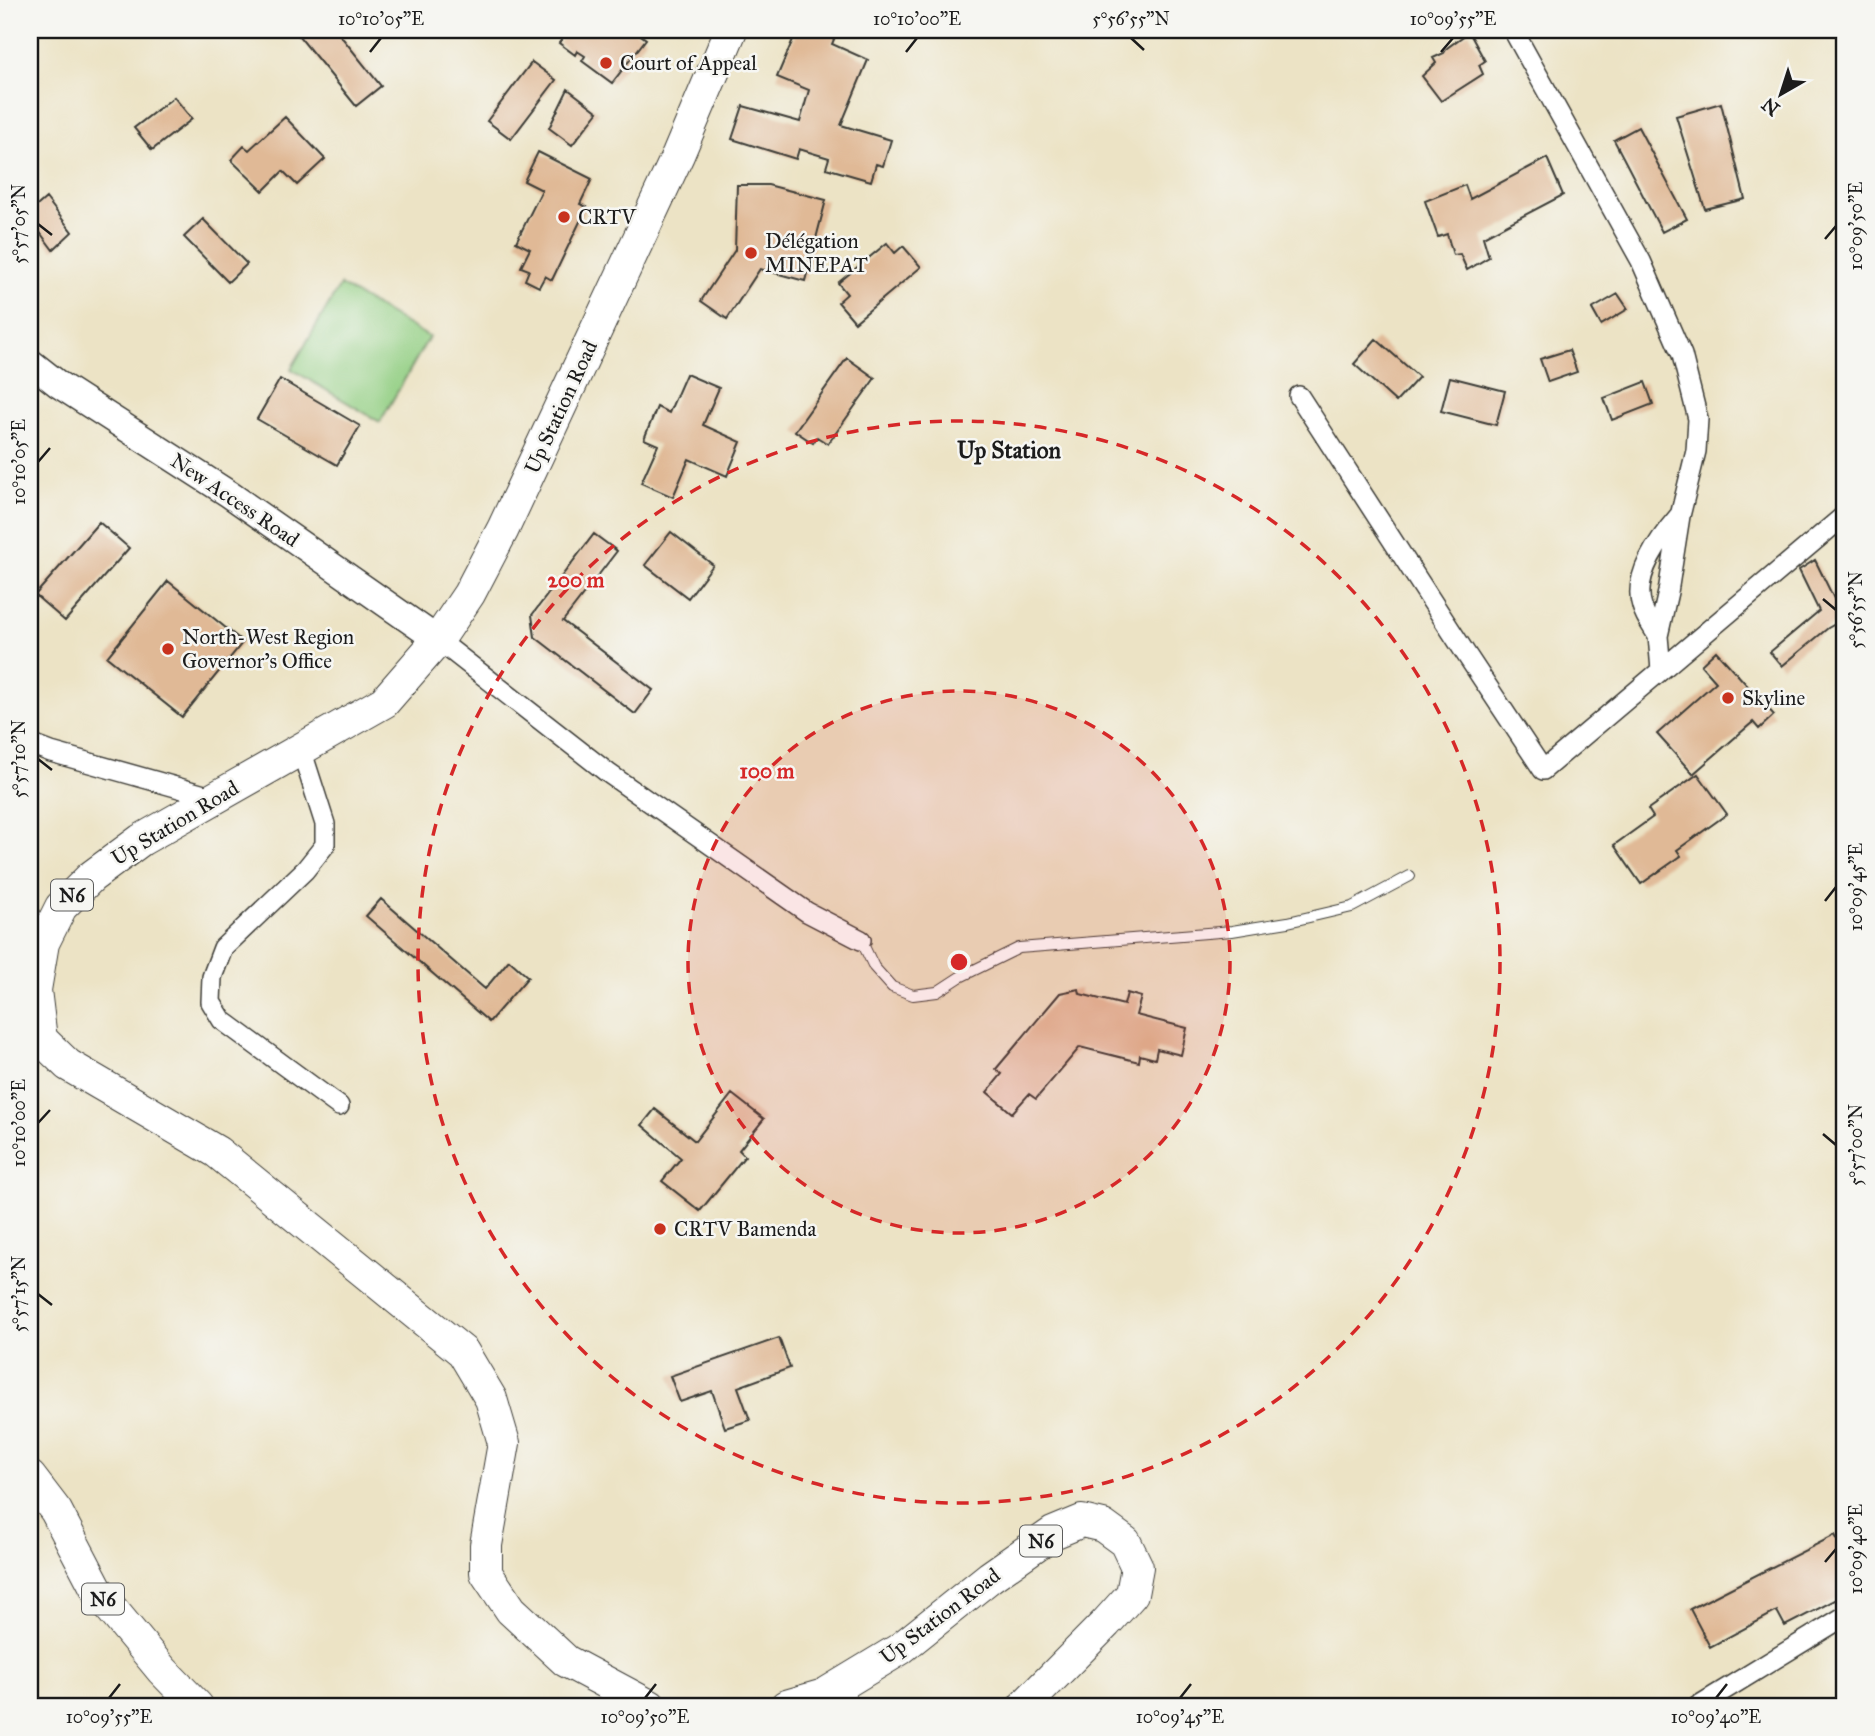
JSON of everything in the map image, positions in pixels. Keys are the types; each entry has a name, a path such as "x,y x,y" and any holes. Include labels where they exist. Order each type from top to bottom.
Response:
{"highway":[{"name":"Up Station Road","path":"650,1706 566,1661 511,1610 486,1573 486,1545 504,1443 491,1399 463,1352 217,1152 68,1065 41,1039 35,990 43,943 61,907 91,877 141,840 384,702 438,640 469,594 503,529 678,155 731,30"},
{"name":"N6","path":"30,1477 56,1511 100,1595 162,1670 197,1706"},
{"name":"Up Station Road","path":"786,1706 824,1695 900,1649 990,1577 1053,1533 1082,1521 1103,1526 1125,1542 1137,1567 1132,1594 1024,1706"}],"main road":[{"name":"New Access Road","path":"30,362 58,384 229,494 438,640"}],"street":[{"path":"1513,30 1641,261 1682,355 1698,419 1696,451 1680,516 1658,636 1661,670"},
{"path":"1299,396 1543,769 1845,515"},
{"path":"1658,636 1641,604 1641,585 1648,560 1657,544 1680,516"},
{"path":"438,640 608,773 660,810 807,912 861,940"},
{"path":"30,744 215,797"},
{"path":"301,749 326,824 325,845 305,870 223,948 212,977 211,1002 222,1020 339,1105"},
{"path":"1698,1706 1845,1616"}],"lane":[{"path":"861,940 874,967 892,987 914,995 937,992 960,977 1019,948 1232,931 1289,922 1352,907 1410,876"}],"green space":[{"path":"340,285 429,337 380,422 291,369"}],"building":[{"path":"294,30 336,30 381,86 356,106"},
{"name":"Court of Appeal","path":"569,30 634,30 646,39 612,83 582,61 585,56 577,51 575,55 559,43"},
{"path":"797,30 838,30 832,44 868,60 841,125 891,140 883,166 876,164 871,181 826,168 829,158 799,149 796,159 732,139 743,106 800,122 809,90 777,77"},
{"path":"1469,32 1485,61 1479,65 1483,74 1441,101 1422,76 1436,63 1433,58 1444,53"},
{"path":"532,62 556,80 511,139 487,121"},
{"path":"568,89 598,112 572,145 549,128"},
{"path":"174,97 192,119 152,150 134,128"},
{"path":"1721,103 1745,199 1705,209 1676,116"},
{"path":"285,117 325,159 297,185 283,171 263,191 231,160 244,146 249,150"},
{"path":"1638,127 1687,219 1662,232 1614,140"},
{"name":"CRTV","path":"538,152 592,179 580,204 587,207 552,280 545,276 539,287 525,280 529,270 521,267 530,249 516,242 542,190 524,181"},
{"path":"1547,158 1563,195 1483,237 1489,257 1467,270 1460,254 1453,255 1447,234 1438,237 1425,201 1465,185 1470,199"},
{"path":"737,185 768,185 826,200 805,281 760,269 727,319 701,301 735,250"},
{"path":"46,198 72,232 53,250 30,219 30,212"},
{"path":"203,219 247,264 228,282 184,237"},
{"path":"887,243 895,253 903,246 921,267 855,322 838,302 847,294 838,283"},
{"path":"1618,294 1628,309 1601,325 1592,309"},
{"path":"1376,339 1419,377 1396,402 1354,364"},
{"path":"1569,350 1577,372 1548,382 1540,359"},
{"path":"847,358 875,378 828,444 817,437 813,443 795,431"},
{"path":"686,374 719,388 703,425 741,442 727,476 689,459 673,497 641,483 658,445 644,439 657,407 669,413"},
{"path":"1450,377 1505,391 1496,425 1441,411"},
{"path":"280,379 360,426 337,465 257,419"},
{"path":"1645,382 1653,404 1612,420 1604,398"},
{"path":"99,522 129,548 65,621 35,595"},
{"path":"671,532 713,565 688,598 645,565"},
{"path":"594,534 617,551 563,621 653,690 635,714 535,637 532,615"},
{"path":"1815,560 1844,619 1828,628 1782,666 1770,652 1819,611 1799,570"},
{"path":"168,581 243,642 182,717 107,657"},
{"name":"Skyline","path":"1716,651 1774,715 1759,729 1753,722 1693,774 1657,734 1716,682 1701,665"},
{"path":"1698,774 1727,814 1677,850 1681,856 1641,884 1614,845 1653,817 1648,809"},
{"path":"381,899 485,989 509,960 528,977 489,1022 366,916"},
{"path":"1079,989 1080,994 1124,1005 1127,993 1141,997 1136,1015 1187,1028 1181,1055 1157,1049 1155,1059 1140,1055 1139,1062 1080,1047 1036,1099 1029,1094 1012,1113 987,1092 1002,1074 996,1069 1060,993"},
{"path":"732,1094 764,1119 739,1150 745,1156 700,1211 662,1181 681,1158 642,1125 655,1109 695,1141"},
{"path":"779,1338 790,1368 738,1387 750,1420 725,1428 712,1391 680,1402 670,1376"},
{"path":"1835,1535 1845,1554 1845,1595 1785,1626 1777,1611 1710,1647 1690,1609"}],"place":[{"name":"Court of Appeal","path":"606,63"},
{"name":"CRTV","path":"564,217"},
{"name":"Délégation MINEPAT","path":"751,253"},
{"name":"North-West Region Governor's Office","path":"168,649"},
{"name":"Skyline","path":"1728,698"},
{"name":"CRTV Bamenda","path":"660,1229"}],"district":[{"name":"Up Station","path":"1009,450"}]}
